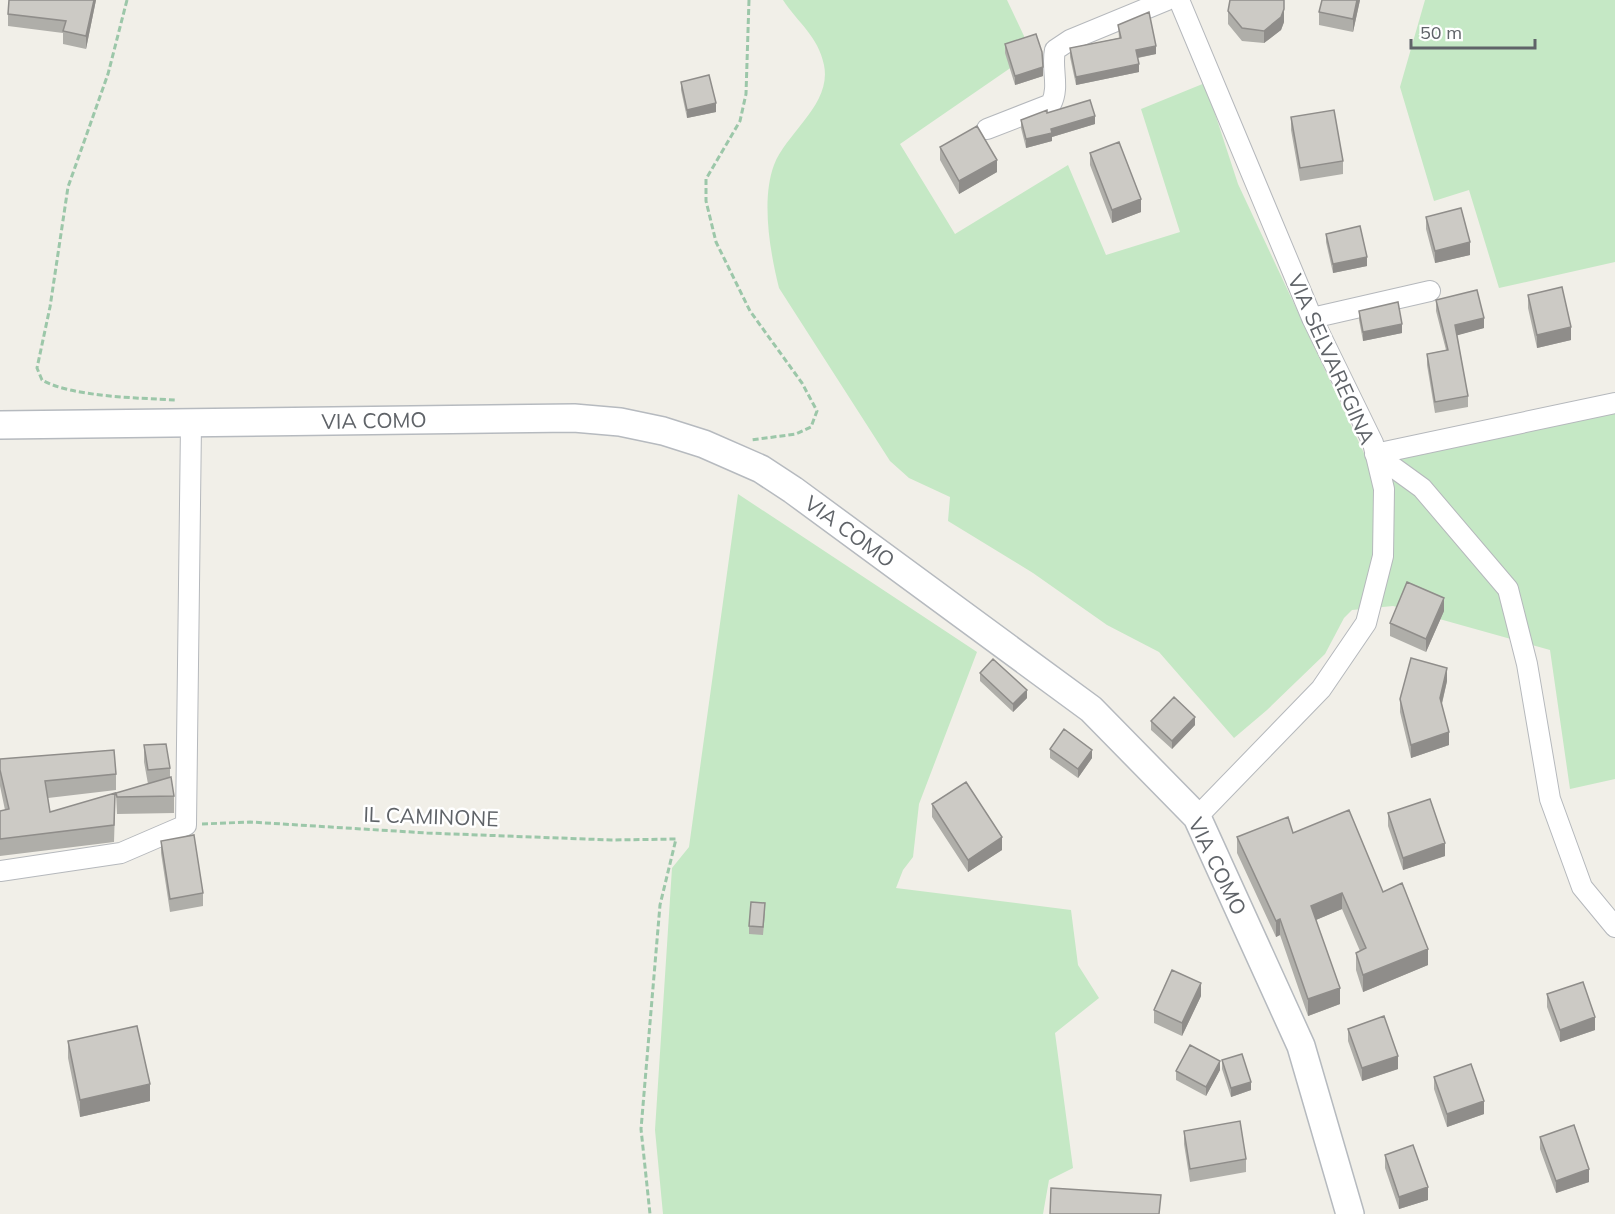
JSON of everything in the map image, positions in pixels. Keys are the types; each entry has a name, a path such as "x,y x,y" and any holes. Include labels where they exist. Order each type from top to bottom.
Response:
{"main road":[{"name":"VIA COMO","path":"0,425 188,412 574,418 620,422 663,431 704,444 761,469 793,490 1091,709 1197,817 1301,1046 1350,1214"}],"street":[{"path":"987,129 1051,104 1056,93 1053,61 1055,50 1070,40 1167,0"},
{"name":"VIA SELVAREGINA","path":"1179,0 1312,318 1372,443 1383,489 1383,556 1366,623 1321,689 1197,817"},
{"path":"1312,318 1430,291"},
{"path":"1375,454 1615,403"},
{"path":"0,871 121,853 186,825 188,412"},
{"path":"1375,454 1422,488 1508,589 1527,664 1550,799 1582,887 1615,927"}],"path":[{"path":"127,0 108,74 68,187 50,307 38,368 42,380 54,387 120,396 188,412"},
{"path":"748,0 746,94 740,121 706,179 706,201 716,242 750,311 802,383 817,411 811,427 796,434 750,440"},
{"name":"IL CAMINONE","path":"186,825 250,822 562,838 676,839 660,905 641,1129 650,1214"}],"green space":[{"path":"783,0 1007,0 1032,53 900,144 955,234 1068,165 1106,255 1180,232 1141,109 1205,83 1238,184 1370,466 1497,422 1615,393 1615,779 1570,789 1550,650 1393,606 1352,610 1344,618 1325,654 1267,710 1234,738 1159,652 1107,625 1033,573 948,521 950,497 909,478 890,461 779,288 768,226 770,179 780,153 815,105 825,79 824,65 817,46"},
{"path":"1425,0 1615,0 1615,262 1499,288 1469,190 1434,201 1400,87"},
{"path":"738,494 977,652 919,804 913,857 903,870 896,888 1071,910 1078,965 1099,998 1055,1033 1073,1168 1049,1180 1043,1214 663,1214 655,1130 672,868 689,847"}],"building":[{"path":"9,0 94,0 86,36 63,31 66,21 8,14"},
{"path":"1230,0 1284,0 1284,9 1281,17 1264,31 1242,28 1228,11"},
{"path":"1322,0 1357,0 1353,19 1319,12"},
{"path":"1149,12 1156,46 1136,50 1139,64 1076,77 1070,48 1121,38 1118,25"},
{"path":"1036,34 1042,52 1043,67 1015,76 1005,44"},
{"path":"709,75 716,103 687,110 681,82"},
{"path":"1090,100 1095,116 1051,129 1052,133 1026,139 1021,120 1047,110 1047,113"},
{"path":"1334,110 1343,161 1300,168 1291,117"},
{"path":"977,126 997,160 959,181 940,147"},
{"path":"1119,142 1141,199 1112,210 1090,153"},
{"path":"1461,208 1470,242 1435,251 1426,217"},
{"path":"1360,226 1367,257 1333,264 1326,234"},
{"path":"1562,287 1571,327 1537,335 1528,295"},
{"path":"1477,290 1484,318 1455,325 1468,396 1435,402 1427,354 1448,350 1436,300"},
{"path":"1398,302 1402,324 1363,332 1359,311"},
{"path":"1407,582 1444,598 1426,639 1390,623"},
{"path":"1411,658 1447,668 1440,698 1449,732 1411,745 1400,699"},
{"path":"993,659 1027,690 1013,704 980,673"},
{"path":"1174,697 1195,717 1172,741 1151,721"},
{"path":"1064,729 1092,750 1078,769 1050,749"},
{"path":"166,744 170,768 148,770 144,745"},
{"path":"114,750 116,774 45,781 50,812 115,793 114,825 0,839 0,811 9,809 0,770 0,759"},
{"path":"171,777 174,796 117,797 116,793"},
{"path":"966,782 1002,837 968,860 932,804"},
{"path":"1430,799 1445,843 1403,858 1388,813"},
{"path":"1349,810 1383,892 1402,883 1428,949 1363,975 1356,953 1366,948 1342,893 1311,906 1340,988 1308,999 1280,919 1276,921 1237,837 1288,817 1293,833"},
{"path":"194,835 203,893 170,899 161,841"},
{"path":"751,902 765,903 763,927 749,926"},
{"path":"1172,970 1201,983 1182,1023 1154,1010"},
{"path":"1583,982 1595,1017 1560,1030 1547,994"},
{"path":"1384,1016 1398,1056 1362,1068 1348,1029"},
{"path":"137,1026 150,1084 80,1100 68,1041"},
{"path":"1190,1045 1220,1061 1206,1087 1176,1071"},
{"path":"1242,1054 1251,1082 1231,1088 1222,1060"},
{"path":"1471,1064 1484,1101 1447,1114 1434,1077"},
{"path":"1240,1121 1246,1159 1190,1169 1184,1131"},
{"path":"1574,1125 1589,1169 1556,1181 1540,1137"},
{"path":"1413,1145 1428,1187 1399,1197 1385,1155"},
{"path":"1051,1188 1161,1195 1159,1214 1050,1214"}]}
